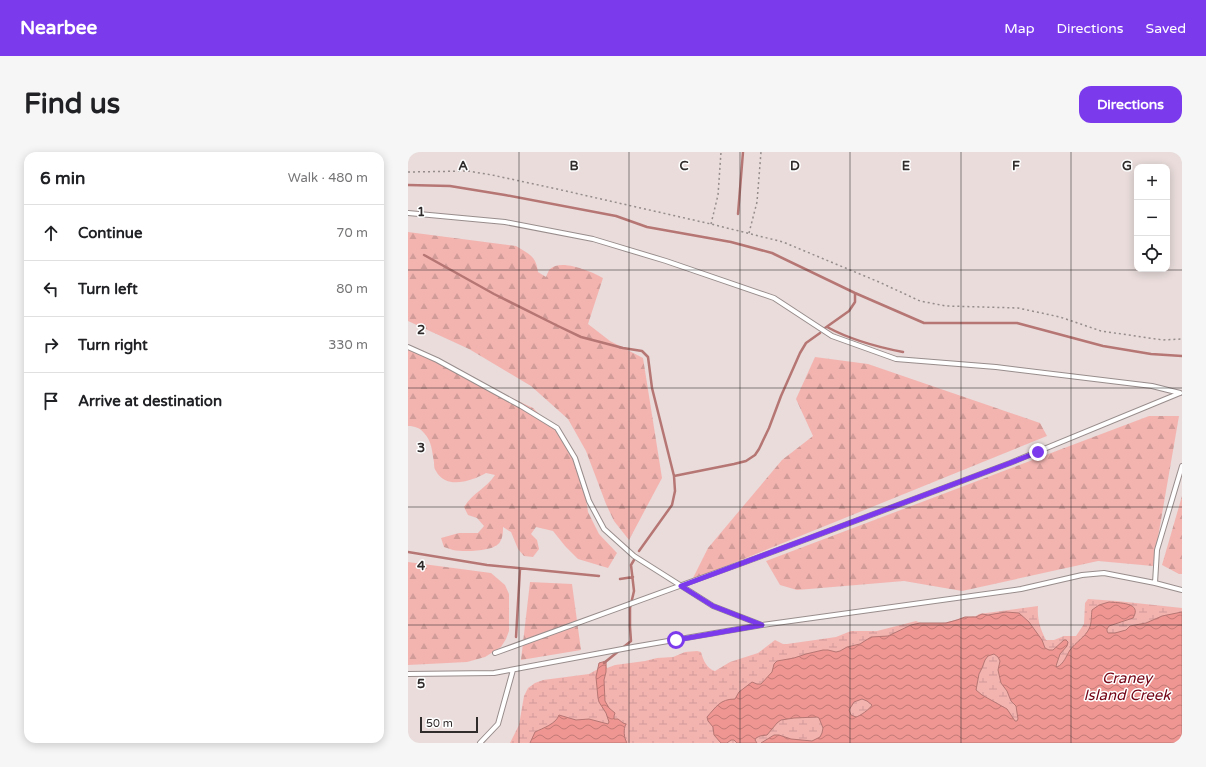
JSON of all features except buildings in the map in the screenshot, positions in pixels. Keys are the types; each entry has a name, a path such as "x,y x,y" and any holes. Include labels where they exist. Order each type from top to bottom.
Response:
{"lane":[{"path":"408,213 505,222 593,239 666,261 774,298 832,336 896,359 996,367 1152,386 1181,393"},
{"path":"408,347 437,360 521,406 557,428 575,458 589,501 604,529 634,556 713,606 762,625"},
{"path":"495,653 681,586 1010,463 1181,393"},
{"path":"1155,583 1157,550 1182,466"},
{"path":"408,674 494,673 762,625 1021,589 1104,573 1182,590"},
{"path":"480,743 498,724 513,670"}],"path":[{"path":"711,224 718,195 721,152"},
{"path":"749,233 757,202 761,152"},
{"path":"408,172 468,172 492,175 565,190 749,233 783,242 879,282 920,301 946,306 1018,308 1060,317 1101,331 1162,340 1182,339"}],"green space":[{"path":"408,232 516,246 525,251 534,259 538,272 546,277 550,269 555,266 569,265 603,278 588,324 610,341 643,358 662,478 629,540 614,521 586,451 568,419 531,386 469,349 408,321"},
{"path":"408,349 533,408 555,430 570,451 584,485 588,512 599,534 617,553 608,568 578,559 553,531 536,527 531,534 537,540 539,549 533,557 524,556 518,549 511,532 503,527 500,542 492,548 464,551 444,547 441,538 459,533 478,533 484,526 477,518 468,515 464,507 471,498 488,484 495,475 486,473 467,481 453,482 440,477 435,470 431,447 427,436 419,429 408,426"},
{"path":"815,357 868,364 1040,423 1047,436 692,580 708,548 782,460 813,436 796,399"},
{"path":"1149,416 1179,416 1153,566 1098,561 962,591 904,581 797,590 780,585 766,561"},
{"path":"1182,496 1182,574 1179,574 1162,565"},
{"path":"408,562 491,573 505,585 509,594 509,631 501,647 485,657 467,662 408,665"},
{"path":"530,582 572,584 581,650 521,660"},
{"name":"Craney Island Creek","path":"1088,599 1182,608 1182,743 510,743 519,725 524,696 528,688 543,680 589,674 598,669 599,663 606,661 607,668 615,665 673,657 685,652 697,651 701,652 704,661 712,670 715,671 730,662 758,653 775,640 783,644 787,644 836,637 851,631 877,631 916,621 927,624 940,624 979,614 1038,606 1039,619 1044,636 1046,640 1054,640 1064,636 1076,636 1084,624 1085,603"}],"water":[{"name":"Craney Island Creek","path":"1109,602 1128,604 1135,609 1133,618 1109,626 1107,629 1108,633 1126,630 1130,626 1146,623 1162,616 1182,612 1182,743 761,743 774,735 791,739 812,741 820,737 822,733 823,728 819,718 817,717 781,720 767,735 756,738 755,740 757,743 737,743 734,740 731,740 727,743 721,743 714,735 713,727 708,721 707,717 719,704 726,700 735,699 739,692 752,682 761,684 772,672 774,664 777,661 823,650 836,652 840,651 847,647 860,644 871,637 888,636 911,625 920,623 946,623 965,617 976,617 982,614 988,615 1006,612 1019,613 1029,622 1042,640 1045,648 1053,650 1064,640 1068,642 1067,646 1060,654 1057,667 1065,660 1070,650 1087,632 1091,624 1092,610 1099,605","holes":["994,654 1000,661 998,670 1001,683 1007,691 1011,701 1016,706 1017,721 1015,721 1007,709 976,690 979,674 985,660 988,656","862,699 872,705 856,717 851,715 849,710 854,702"]},
{"path":"606,661 604,680 605,701 609,708 615,713 614,719 618,719 626,724 624,734 627,743 530,743 535,732 555,721 559,715 576,720 589,719 608,724 609,722 606,713 599,702 596,677 599,663"}],"waterway":[{"path":"738,214 743,152"},
{"path":"408,185 450,186 505,195 616,216 647,227 731,242 772,253 855,293 924,323 1017,323 1103,346 1151,354 1182,356"},
{"path":"424,255 494,294 581,337 623,348 642,351 648,357 652,388 674,476 675,491 672,505 639,551"},
{"path":"825,328 849,311 855,302 855,293"},
{"path":"827,327 845,336 903,352"},
{"path":"674,476 746,461 755,455 769,428 800,353 806,343 820,333"},
{"path":"408,552 487,565 599,576"},
{"path":"604,663 631,641 630,608 634,591 631,565 634,560"},
{"path":"516,637 520,569"},
{"path":"620,579 633,577"}],"route":[{"path":"676,640 762,625 713,606 681,586 1038,452"}]}
